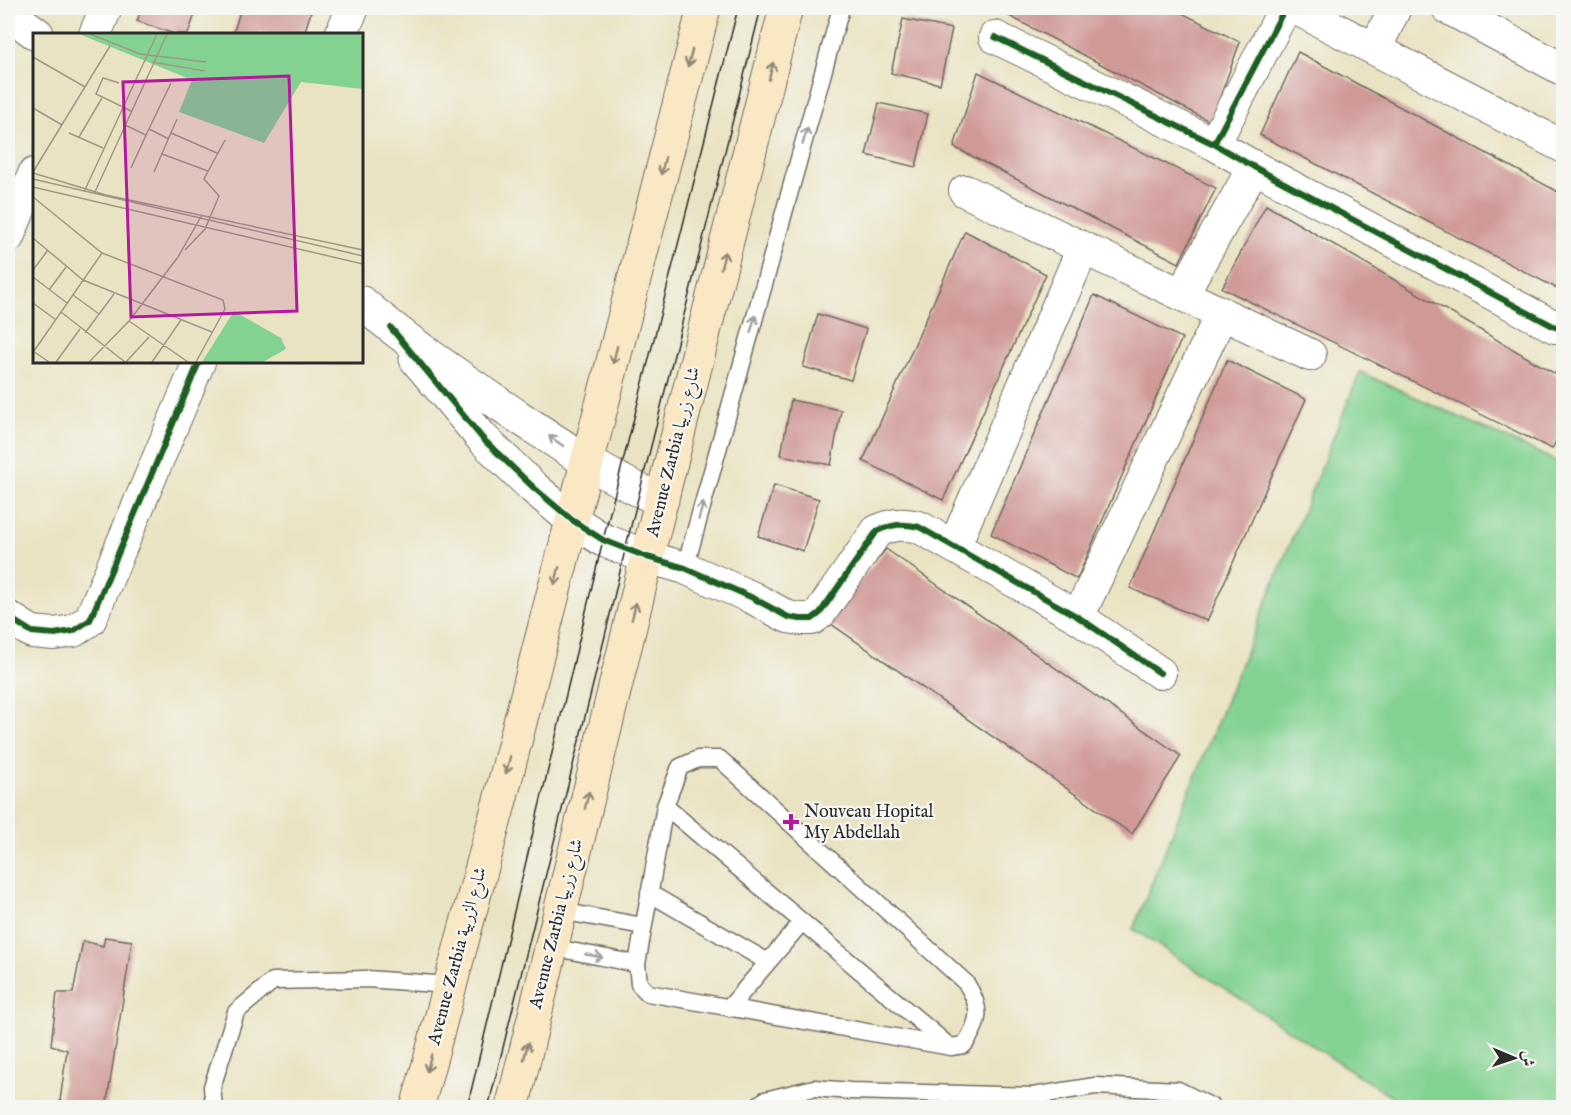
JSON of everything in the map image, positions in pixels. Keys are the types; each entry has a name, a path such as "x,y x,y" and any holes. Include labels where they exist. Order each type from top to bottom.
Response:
{"main road":[{"path":"572,520 704,8"},
{"name":"Avenue Zarbia شارع زربيا","path":"512,1107 647,557 786,8"},
{"name":"Avenue Zarbia شارع الزربية","path":"417,1107 572,520"}],"street":[{"path":"94,33 106,8"},
{"path":"341,33 353,8"},
{"path":"1214,144 1285,8"},
{"path":"1295,8 1563,147"},
{"path":"1375,49 1395,8"},
{"path":"1448,8 1563,70"},
{"path":"8,13 36,33"},
{"path":"995,37 1214,144 1555,327"},
{"path":"1182,294 1254,167"},
{"path":"8,237 33,176"},
{"path":"965,191 1310,355"},
{"path":"954,548 1083,248"},
{"path":"363,304 391,328 467,382 587,462 640,492 662,500"},
{"path":"1078,617 1221,313"},
{"path":"391,328 483,440 572,520 603,540 647,557 685,568 753,598 788,617 812,619 820,613 877,531 891,525 904,524 919,527 1078,617 1160,674"},
{"path":"8,618 32,632 54,634 73,631 90,620 199,363"}],"lane":[{"path":"685,568 841,8"},
{"path":"698,759 720,759 966,983 975,997 978,1015 972,1034 964,1045 951,1047 648,993 639,984 637,964 649,893 665,806 680,766 698,759"},
{"path":"665,806 951,1047"},
{"path":"649,893 768,962"},
{"path":"560,911 643,926"},
{"path":"729,1008 802,922"},
{"path":"551,948 637,964"},
{"path":"214,1107 212,1087 236,1012 273,981 367,979 450,985"},
{"path":"754,1107 765,1100 814,1088 1033,1096 1095,1086 1178,1090 1214,1107"}],"green space":[{"path":"1360,372 1563,464 1563,1107 1407,1107 1133,929"}],"building":[{"path":"142,8 197,8 188,33 171,33 137,21"},
{"path":"241,8 298,8 311,12 304,33 233,33"},
{"path":"994,8 1172,8 1240,42 1211,122"},
{"path":"903,19 952,29 940,84 891,73"},
{"path":"1298,52 1564,195 1564,292 1260,135"},
{"path":"978,72 1216,188 1179,263 954,147"},
{"path":"879,103 928,114 916,167 866,155"},
{"path":"1266,205 1564,379 1564,425 1552,449 1222,288"},
{"path":"965,231 1046,274 943,500 863,461"},
{"path":"1094,295 1182,338 1077,579 991,534"},
{"path":"818,314 866,329 851,380 803,367"},
{"path":"1227,360 1306,399 1207,621 1130,588"},
{"path":"791,400 841,410 831,465 781,455"},
{"path":"774,485 819,499 803,551 758,536"},
{"path":"886,549 1181,756 1132,834 827,621"},
{"path":"105,937 132,941 106,1108 97,1108 60,1101 67,1050 51,1045 57,993 73,993 83,941 103,946"}],"tram line":[{"path":"467,1108 603,540 738,8"},
{"path":"488,1108 761,8"}],"cycle path":[{"path":"995,37 1214,144 1285,8"},
{"path":"1214,144 1555,327"},
{"path":"391,328 483,439 534,488 572,520 603,540 647,557 685,568 753,598 788,617 812,619 820,613 877,531 898,525 919,527 1078,617 1160,673"},
{"path":"8,617 32,632 54,634 73,631 90,620 199,363"}],"place":[{"name":"Nouveau Hopital My Abdellah","path":"791,822"}]}
